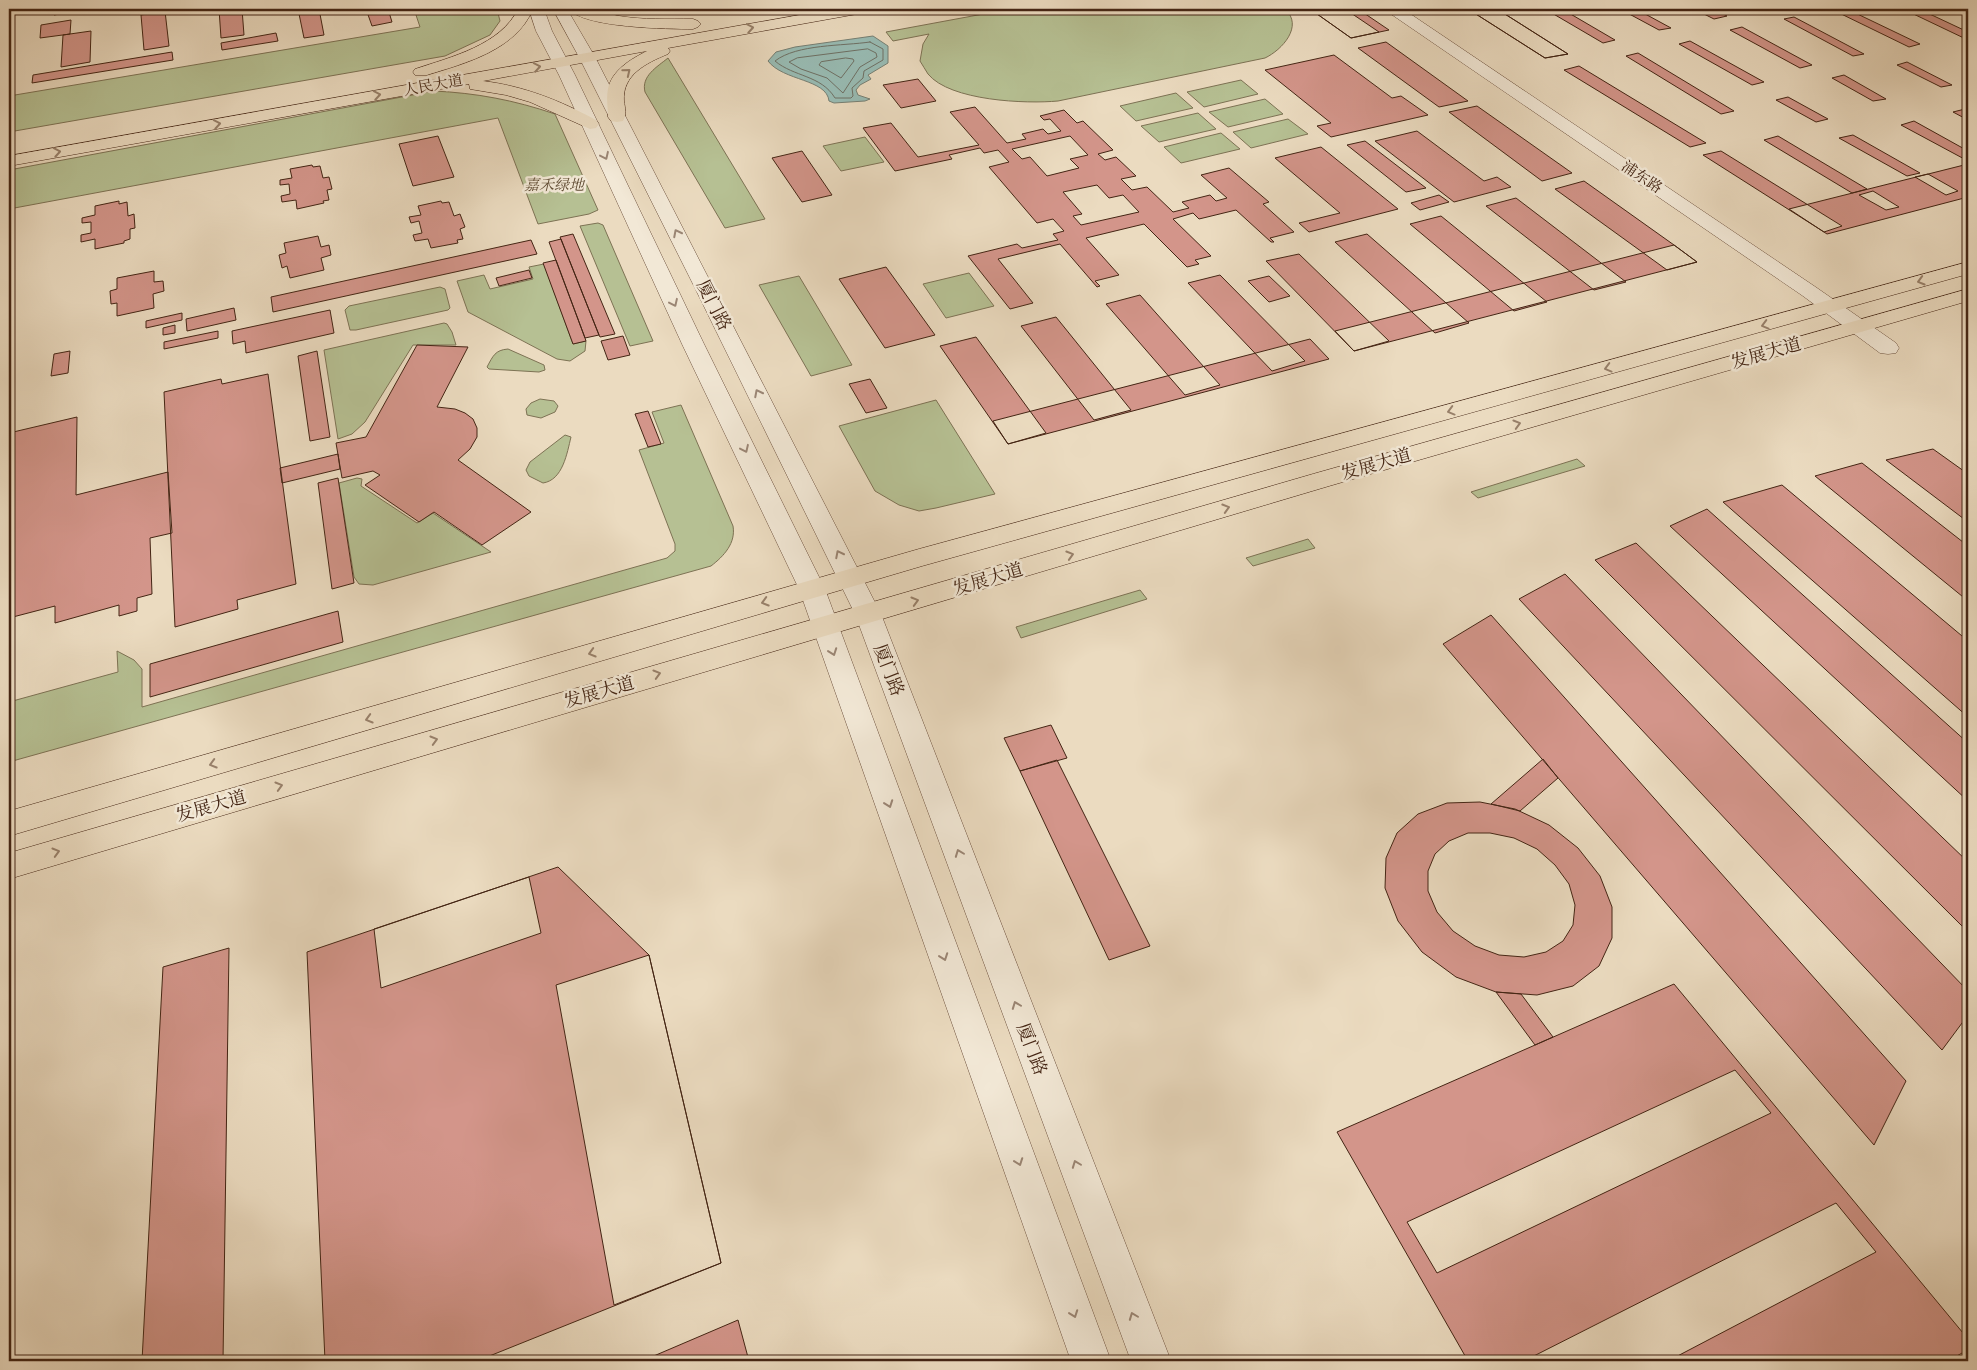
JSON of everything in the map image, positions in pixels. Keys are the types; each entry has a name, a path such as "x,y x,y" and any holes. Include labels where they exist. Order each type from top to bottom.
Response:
{"main road":[{"path":"420,80 492,43 520,24 525,9"},
{"path":"577,9 599,18 620,22 697,30"},
{"name":"人民大道","path":"697,30 776,9"},
{"name":"人民大道","path":"9,161 557,55 697,30 857,9"},
{"path":"618,117 616,87 621,77 630,69 697,30"},
{"path":"420,80 512,90 562,108 590,124"},
{"name":"人民大道","path":"9,145 420,80"},
{"name":"发展大道","path":"9,824 812,589 1968,268"},
{"name":"发展大道","path":"9,866 1320,480 1968,295"}],"street":[{"name":"厦门路","path":"536,9 544,31 812,589 1091,1361"},
{"name":"厦门路","path":"560,9 618,117 868,614 1151,1361"},
{"name":"浦东路","path":"1393,9 1831,306 1888,348"}],"green space":[{"path":"414,9 497,9 500,21 490,35 445,56 9,132 9,96 420,27"},
{"path":"992,9 1285,9 1290,16 1292,30 1284,43 1265,58 1058,101 1044,102 989,99 953,90 939,83 928,74 920,61 923,44 929,34 893,41 886,32 994,12"},
{"path":"668,58 765,219 725,228 645,92 645,81 655,68"},
{"path":"1241,80 1258,94 1204,107 1187,92"},
{"name":"嘉禾绿地","path":"434,91 465,93 495,98 555,114 598,210 589,214 538,224 498,118 9,209 9,170"},
{"path":"1176,93 1193,108 1136,121 1120,106"},
{"path":"1265,99 1283,114 1228,127 1209,112"},
{"path":"1198,113 1216,129 1159,142 1141,126"},
{"path":"1288,119 1308,134 1251,148 1233,132"},
{"path":"1221,133 1240,149 1181,163 1164,147"},
{"path":"865,137 884,162 841,171 823,146"},
{"path":"598,223 603,225 653,341 630,346 580,226"},
{"path":"544,264 573,344 586,341 585,351 570,361 557,359 468,312 457,281 484,275 490,289 533,279 529,267"},
{"path":"969,273 994,306 946,318 923,284"},
{"path":"799,276 852,365 811,376 759,285"},
{"path":"440,287 445,289 450,308 448,310 350,330 345,310 349,306"},
{"path":"444,323 447,324 452,332 456,345 413,345 365,422 352,434 338,439 324,350"},
{"path":"508,349 544,365 545,370 539,372 489,369 487,367 497,352"},
{"path":"540,399 554,401 558,406 555,412 541,418 527,415 526,409 531,403"},
{"path":"936,400 995,494 919,511 899,505 875,491 839,426"},
{"path":"681,405 733,526 733,538 728,549 711,566 9,762 9,702 118,672 117,651 134,660 142,669 142,707 667,558 675,551 675,544 639,450 664,443 652,412"},
{"path":"565,435 571,437 568,451 560,471 555,477 543,483 529,476 526,470 530,462"},
{"path":"1577,459 1585,466 1478,498 1471,492"},
{"path":"357,478 362,479 361,486 417,523 433,513 491,552 373,585 359,584 354,577 339,483"},
{"path":"1308,539 1315,548 1253,566 1246,558"},
{"path":"1140,590 1147,599 1021,638 1016,627"}],"water":[{"path":"873,36 888,46 888,63 868,75 871,79 860,85 856,90 858,95 870,99 865,101 834,103 829,101 821,88 784,73 768,61 776,52 795,47"}],"building":[{"path":"54,9 77,9 77,11 54,15"},
{"path":"219,9 242,9 244,35 221,38"},
{"path":"298,9 319,9 324,35 304,38"},
{"path":"366,9 388,9 392,22 372,26"},
{"path":"1310,9 1358,9 1389,30 1351,38"},
{"path":"1310,9 1345,9 1379,32 1351,38"},
{"path":"1468,9 1497,9 1568,54 1545,58"},
{"path":"1468,9 1497,9 1568,54 1545,58"},
{"path":"1545,9 1562,9 1615,40 1603,43"},
{"path":"1620,9 1636,9 1671,28 1659,30"},
{"path":"1694,9 1713,9 1727,16 1714,19"},
{"path":"1831,9 1847,9 1920,44 1909,47"},
{"path":"1903,9 1919,9 1968,32 1968,40"},
{"path":"165,11 169,46 144,50 141,15"},
{"path":"1794,17 1864,54 1853,56 1784,19"},
{"path":"71,20 70,34 40,38 41,25"},
{"path":"1742,27 1812,65 1800,68 1730,30"},
{"path":"91,31 90,62 61,67 63,35"},
{"path":"276,33 278,41 222,50 221,43"},
{"path":"1690,41 1764,82 1752,85 1679,44"},
{"path":"1386,42 1468,101 1439,107 1358,48"},
{"path":"172,52 173,60 32,83 33,75"},
{"path":"1638,53 1734,111 1721,114 1626,56"},
{"path":"1334,55 1392,98 1401,96 1428,115 1331,137 1317,126 1331,123 1265,70"},
{"path":"1907,62 1952,85 1941,87 1897,65"},
{"path":"1579,66 1706,143 1690,147 1564,70"},
{"path":"1844,75 1886,99 1873,101 1832,78"},
{"path":"918,79 936,101 901,108 883,85"},
{"path":"1788,97 1828,119 1816,122 1776,100"},
{"path":"1477,106 1572,173 1542,181 1449,112"},
{"path":"975,107 1007,143 1026,139 1022,134 1043,129 1048,134 1061,131 1050,119 1044,120 1040,116 1064,110 1077,123 1083,121 1113,150 1098,154 1105,160 1116,157 1136,176 1121,179 1132,190 1147,187 1173,212 1189,208 1182,202 1210,195 1216,201 1227,198 1201,175 1229,168 1269,202 1263,204 1294,232 1270,238 1274,242 1271,242 1236,210 1199,219 1193,213 1173,219 1211,256 1195,260 1199,264 1187,267 1144,224 1086,238 1119,275 1095,281 1100,286 1097,287 1060,244 998,259 1033,303 1010,309 968,256 1017,244 1022,248 1058,240 1053,234 1064,231 1053,219 1037,223 989,167 1009,162 998,150 984,153 980,148 949,155 952,159 895,171 863,128 891,123 918,157 979,145 950,112","holes":["1070,136 1088,155 1070,159 1079,168 1047,176 1030,157 1022,159 1012,149","1097,185 1109,198 1123,195 1139,212 1081,225 1073,216 1082,214 1063,192"]},
{"path":"1968,110 1968,120 1953,112"},
{"path":"1914,121 1968,151 1968,161 1901,125"},
{"path":"1417,131 1484,181 1497,177 1511,187 1454,202 1375,141"},
{"path":"1853,135 1920,173 1907,176 1839,138"},
{"path":"438,136 454,177 413,186 399,144"},
{"path":"1778,136 1867,189 1852,193 1764,140"},
{"path":"1365,141 1426,188 1406,192 1347,145"},
{"path":"1321,147 1398,209 1309,232 1299,223 1340,213 1275,158"},
{"path":"802,151 832,195 802,202 772,158"},
{"path":"1721,151 1842,226 1824,232 1703,155"},
{"path":"1968,164 1968,197 1827,234 1789,209"},
{"path":"312,165 313,167 320,166 323,178 329,177 332,189 327,190 329,200 323,201 324,203 297,209 296,200 282,202 281,196 290,194 289,184 280,185 280,180 292,178 290,169"},
{"path":"1928,174 1958,191 1946,195 1915,177"},
{"path":"1584,181 1697,262 1667,270 1555,189"},
{"path":"1873,191 1899,207 1886,210 1859,195"},
{"path":"1439,195 1449,202 1420,210 1411,203"},
{"path":"1516,198 1626,282 1594,290 1486,206"},
{"path":"119,201 119,204 127,202 128,216 134,214 135,228 130,229 130,239 124,241 124,243 95,249 95,239 81,242 81,235 91,233 91,222 82,223 82,218 95,215 95,206"},
{"path":"441,201 442,203 449,202 454,216 460,214 465,227 460,229 463,239 457,240 458,243 431,248 428,239 415,241 413,235 422,233 419,221 411,223 409,217 421,215 418,206"},
{"path":"1441,216 1547,302 1514,311 1410,224"},
{"path":"573,234 615,334 600,337 599,335 560,237"},
{"path":"1367,234 1469,323 1435,333 1335,242"},
{"path":"318,236 321,247 329,245 331,255 321,258 324,270 290,278 287,266 282,268 279,255 286,253 284,243"},
{"path":"561,239 599,335 585,338 549,242"},
{"path":"531,240 537,254 273,312 271,297"},
{"path":"1674,245 1697,262 1354,351 1335,331"},
{"path":"1299,254 1389,341 1354,351 1266,261"},
{"path":"556,260 586,341 573,344 543,263"},
{"path":"886,267 935,335 885,348 839,279"},
{"path":"529,270 532,278 499,286 496,278"},
{"path":"154,271 154,282 163,281 164,291 153,294 154,308 117,316 117,303 111,304 110,291 117,289 117,278"},
{"path":"1220,275 1305,361 1272,371 1188,283"},
{"path":"1269,276 1290,296 1269,302 1248,281"},
{"path":"1140,295 1220,385 1185,395 1106,304"},
{"path":"234,308 236,320 187,331 186,319"},
{"path":"330,310 334,333 246,353 245,341 233,344 232,331"},
{"path":"182,313 182,320 146,328 146,321"},
{"path":"1056,317 1131,410 1094,420 1021,326"},
{"path":"175,325 175,333 163,335 163,328"},
{"path":"218,331 218,338 164,349 164,342"},
{"path":"623,336 630,355 608,360 601,341"},
{"path":"976,337 1046,433 1008,444 940,346"},
{"path":"1310,339 1329,359 1008,444 993,421"},
{"path":"417,345 468,347 437,407 455,409 465,413 473,419 477,428 477,437 470,449 458,460 531,512 482,545 434,512 419,522 365,485 380,475 373,471 342,478 336,443 366,437"},
{"path":"70,351 68,373 51,376 54,354"},
{"path":"317,351 330,437 310,441 298,356"},
{"path":"268,374 296,584 237,600 238,609 175,627 164,392 221,379 222,384"},
{"path":"870,379 887,408 866,413 849,384"},
{"path":"648,411 661,444 648,447 635,414"},
{"path":"77,417 76,495 168,472 172,533 150,538 152,594 137,598 137,611 119,616 119,605 55,623 55,606 9,618 9,433"},
{"path":"1933,449 1968,474 1968,522 1886,460"},
{"path":"338,454 340,469 282,483 280,468"},
{"path":"1862,463 1968,546 1968,601 1815,476"},
{"path":"338,478 354,583 332,589 318,483"},
{"path":"1782,485 1968,641 1968,717 1723,502"},
{"path":"1707,509 1968,743 1968,801 1670,526"},
{"path":"1636,543 1968,862 1968,932 1595,560"},
{"path":"1565,574 1968,991 1968,1015 1942,1050 1519,599"},
{"path":"338,611 343,642 150,697 150,664"},
{"path":"1491,615 1906,1081 1874,1145 1443,644"},
{"path":"1051,725 1067,758 1020,771 1004,738"},
{"path":"1543,759 1558,778 1520,811 1491,804"},
{"path":"1057,760 1150,946 1109,960 1020,771"},
{"path":"1480,802 1515,809 1549,825 1578,848 1600,876 1612,907 1612,938 1599,966 1573,986 1537,995 1496,992 1456,977 1422,952 1398,921 1385,888 1386,858 1397,833 1418,814 1447,803"},
{"path":"1468,833 1490,833 1514,838 1537,849 1555,865 1569,884 1575,905 1573,925 1563,941 1546,952 1524,957 1499,955 1475,946 1453,931 1437,912 1428,891 1428,871 1435,854 1449,841"},
{"path":"558,867 649,955 721,1263 477,1361 325,1361 307,952"},
{"path":"529,877 541,933 381,988 374,929"},
{"path":"229,948 223,1361 142,1361 163,967"},
{"path":"649,955 721,1263 614,1305 556,985"},
{"path":"1674,984 1968,1339 1968,1361 1962,1353 1948,1361 1668,1361 1876,1252 1836,1203 1524,1361 1468,1361 1337,1132","holes":["1735,1070 1771,1113 1437,1273 1407,1222"]},
{"path":"1496,992 1521,994 1553,1037 1535,1045"},
{"path":"738,1320 749,1361 642,1361"}]}
